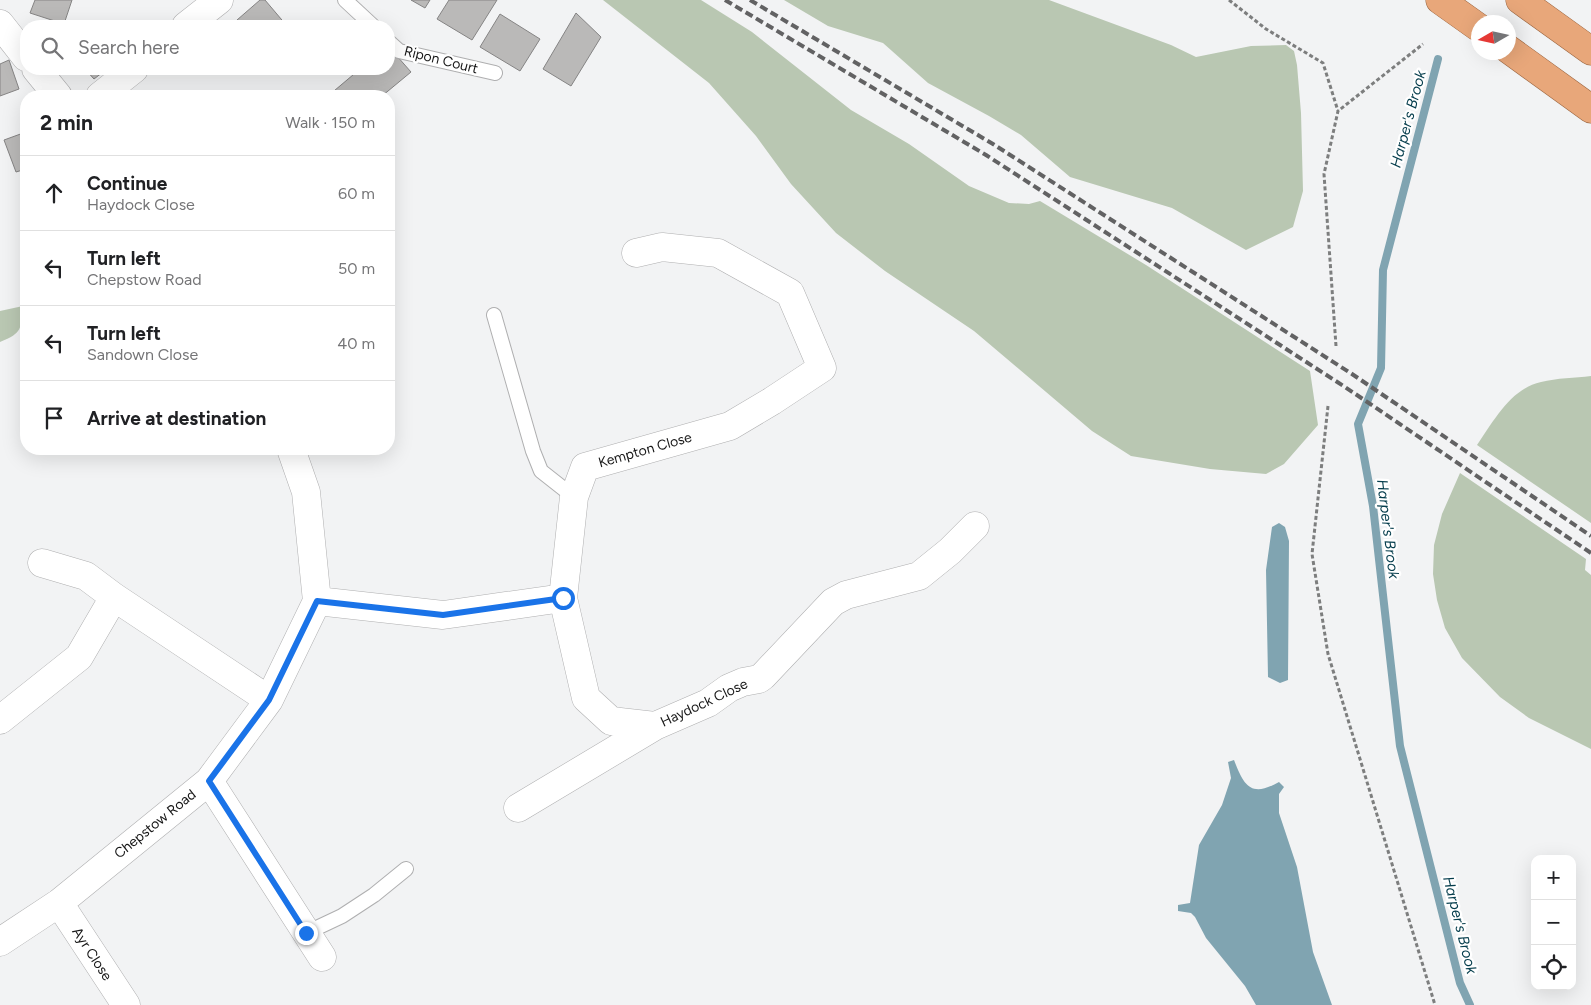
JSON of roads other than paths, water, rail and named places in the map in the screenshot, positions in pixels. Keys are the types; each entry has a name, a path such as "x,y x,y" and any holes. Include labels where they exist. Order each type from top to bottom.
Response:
{"highway":[{"path":"1440,0 1471,22"},
{"path":"1520,0 1591,52"},
{"path":"1516,55 1591,109"}],"street":[{"path":"194,20 219,0"},
{"path":"0,24 20,49"},
{"path":"41,75 53,90"},
{"path":"108,90 126,75"},
{"name":"Kempton Close","path":"563,598 574,497 585,467 730,426 822,368 790,293 718,253 662,247 636,253"},
{"path":"293,455 306,492 317,601 443,615 563,598"},
{"name":"Haydock Close","path":"563,598 586,698 611,721 655,726 708,703 729,688 764,676 833,602 846,595 919,576 950,551 975,526"},
{"path":"42,563 86,576 114,597 269,700"},
{"path":"0,720 79,656 114,597"},
{"name":"Chepstow Road","path":"0,942 59,903 209,781 269,700 317,601"},
{"path":"518,808 655,726"},
{"path":"209,781 322,957"},
{"name":"Ayr Close","path":"59,903 126,1005"}],"lane":[{"path":"345,0 367,20"},
{"name":"Ripon Court","path":"395,47 399,51 495,74"},
{"path":"494,315 533,451 541,471 574,497"},
{"path":"306,933 342,916 374,895 406,870"}],"water":[{"path":"1279,523 1285,527 1289,541 1288,680 1280,683 1268,677 1266,570 1272,527"},
{"path":"1234,760 1241,777 1250,787 1262,789 1279,782 1284,787 1279,794 1279,813 1297,867 1313,952 1332,1005 1256,1005 1245,986 1206,938 1195,917 1191,913 1178,911 1178,905 1190,903 1199,845 1222,805 1231,778 1228,762"}],"waterway":[{"name":"Harper's Brook","path":"1438,59 1383,270 1381,368 1358,424 1373,506 1400,746 1460,983 1470,1005"}],"railway":[{"path":"725,0 986,155 1345,387 1591,553"},
{"path":"750,0 993,144 1352,374 1591,536"}]}
